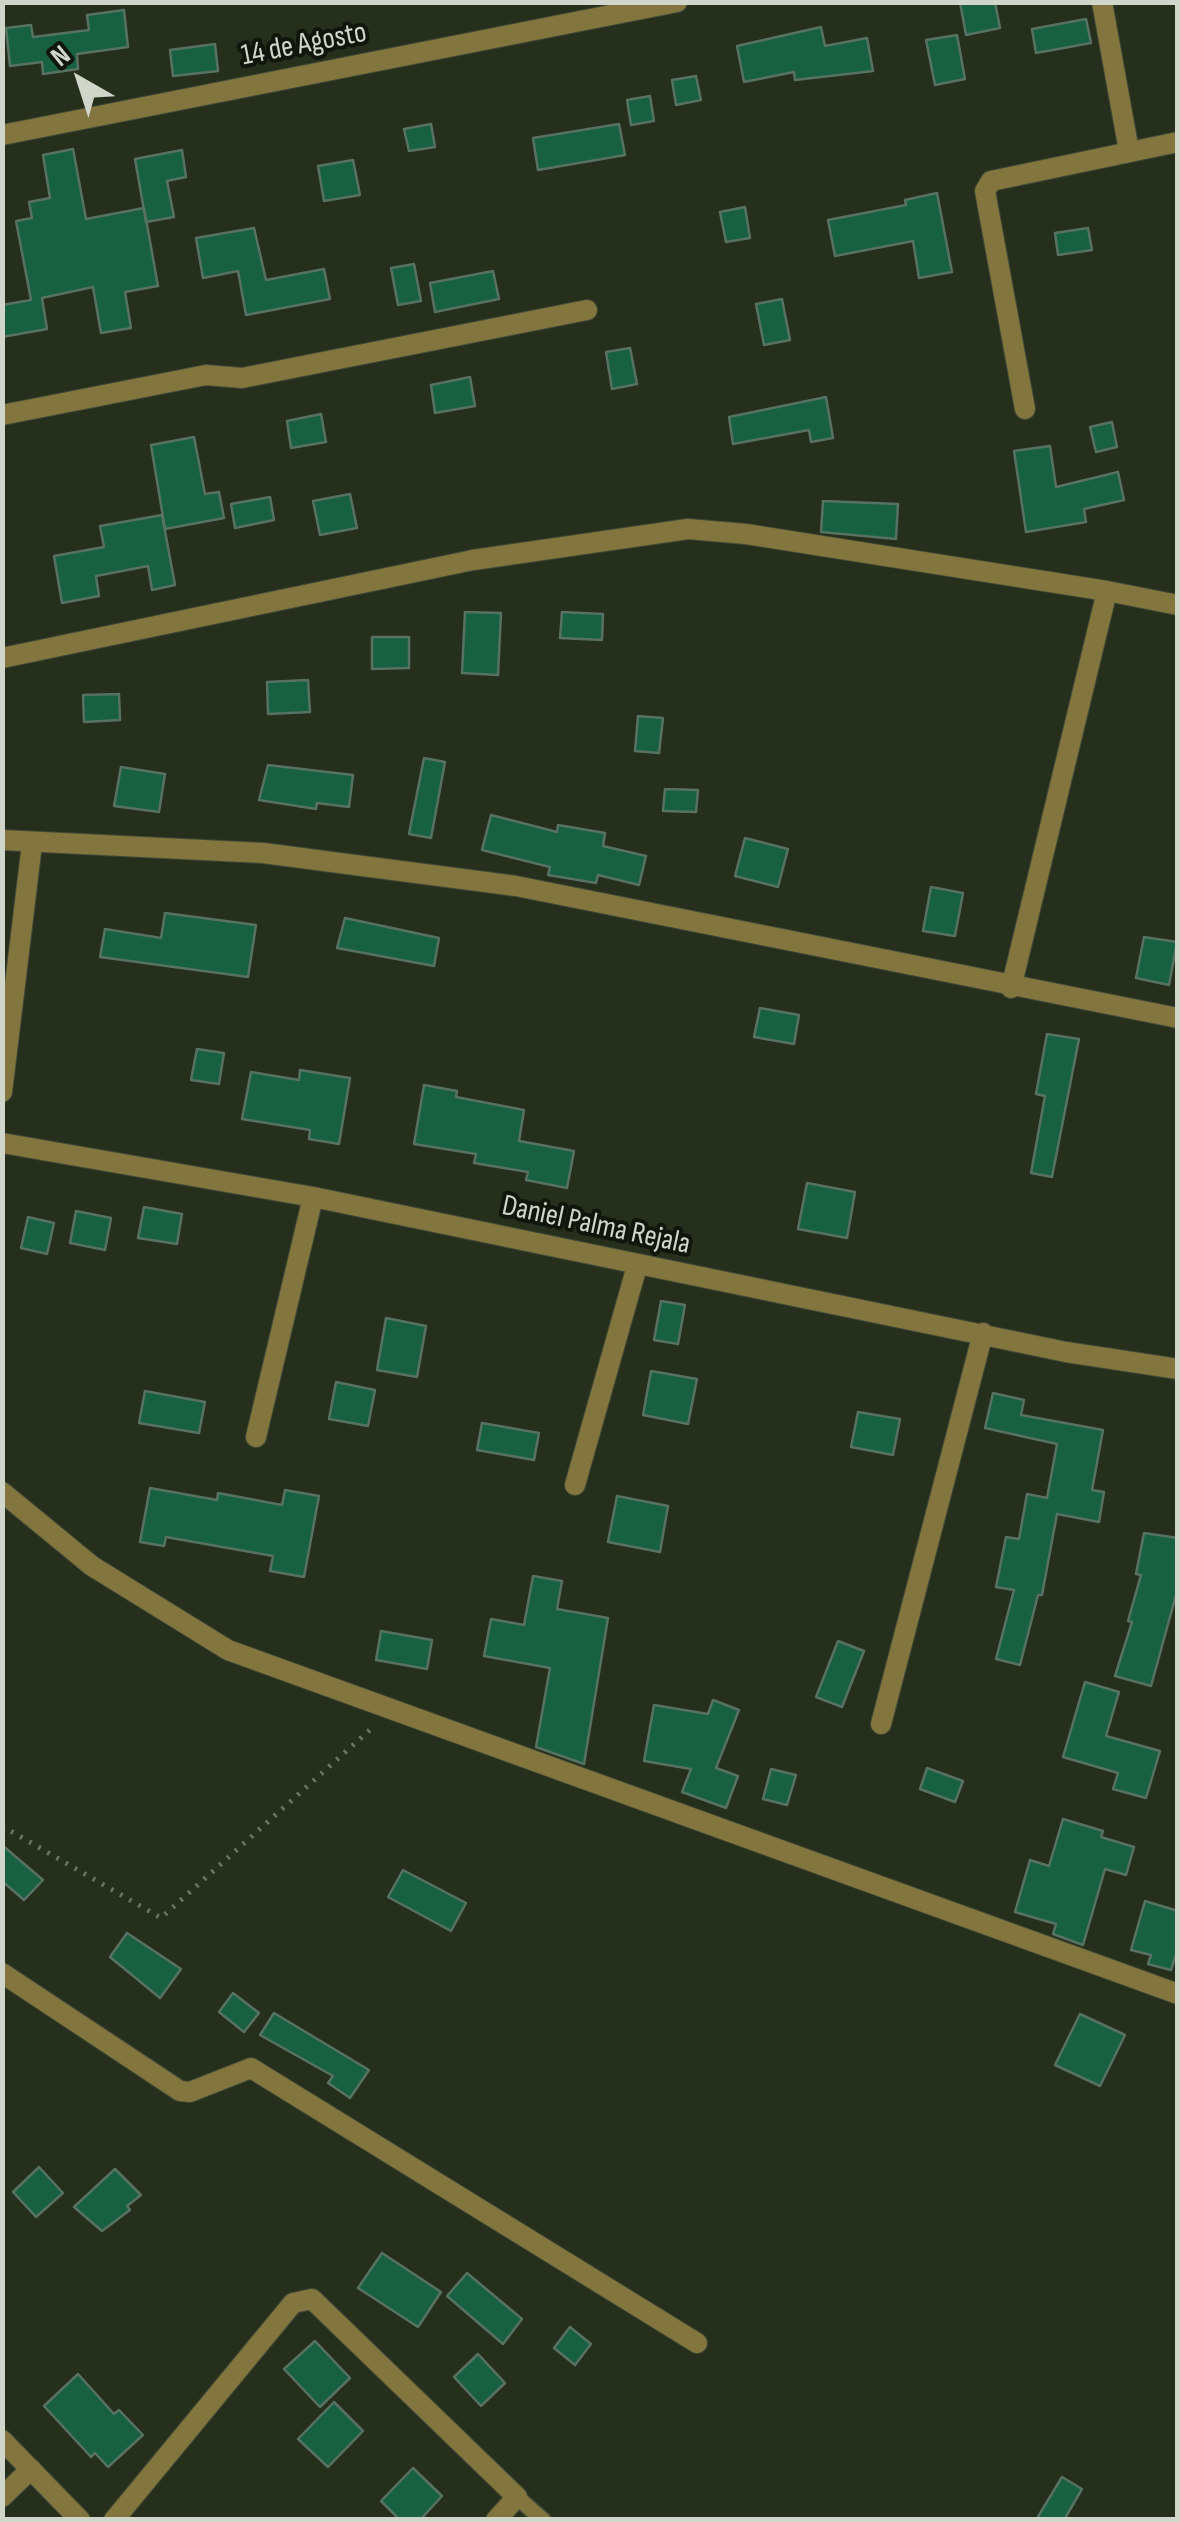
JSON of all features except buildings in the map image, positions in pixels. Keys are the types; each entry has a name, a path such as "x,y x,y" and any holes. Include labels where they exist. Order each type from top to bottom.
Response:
{"street":[{"name":"14 de Agosto","path":"2,135 677,2"},
{"path":"1102,2 1129,151"},
{"path":"1025,410 985,191 991,181 1178,142"},
{"path":"2,415 206,375 242,378 587,310"},
{"path":"2,658 472,560 688,529 746,534 1107,591 1178,606"},
{"path":"1011,988 1107,591"},
{"path":"2,840 263,853 516,886 1011,988 1178,1018"},
{"path":"2,1092 32,844"},
{"name":"Daniel Palma Rejala","path":"2,1142 312,1198 637,1266 1178,1369"},
{"path":"256,1438 312,1198"},
{"path":"575,1485 637,1266"},
{"path":"881,1724 982,1333"},
{"path":"2,1492 92,1566 228,1650 390,1712 1178,1994"},
{"path":"2,1973 180,2091 190,2092 251,2068 697,2343"},
{"path":"114,2520 293,2303 304,2299 312,2299 517,2496 496,2520"},
{"path":"2,2440 80,2520"},
{"path":"2,2497 31,2468"}],"lane":[{"path":"517,2496 543,2520"}],"path":[{"path":"2,1826 160,1918 390,1712"}]}
